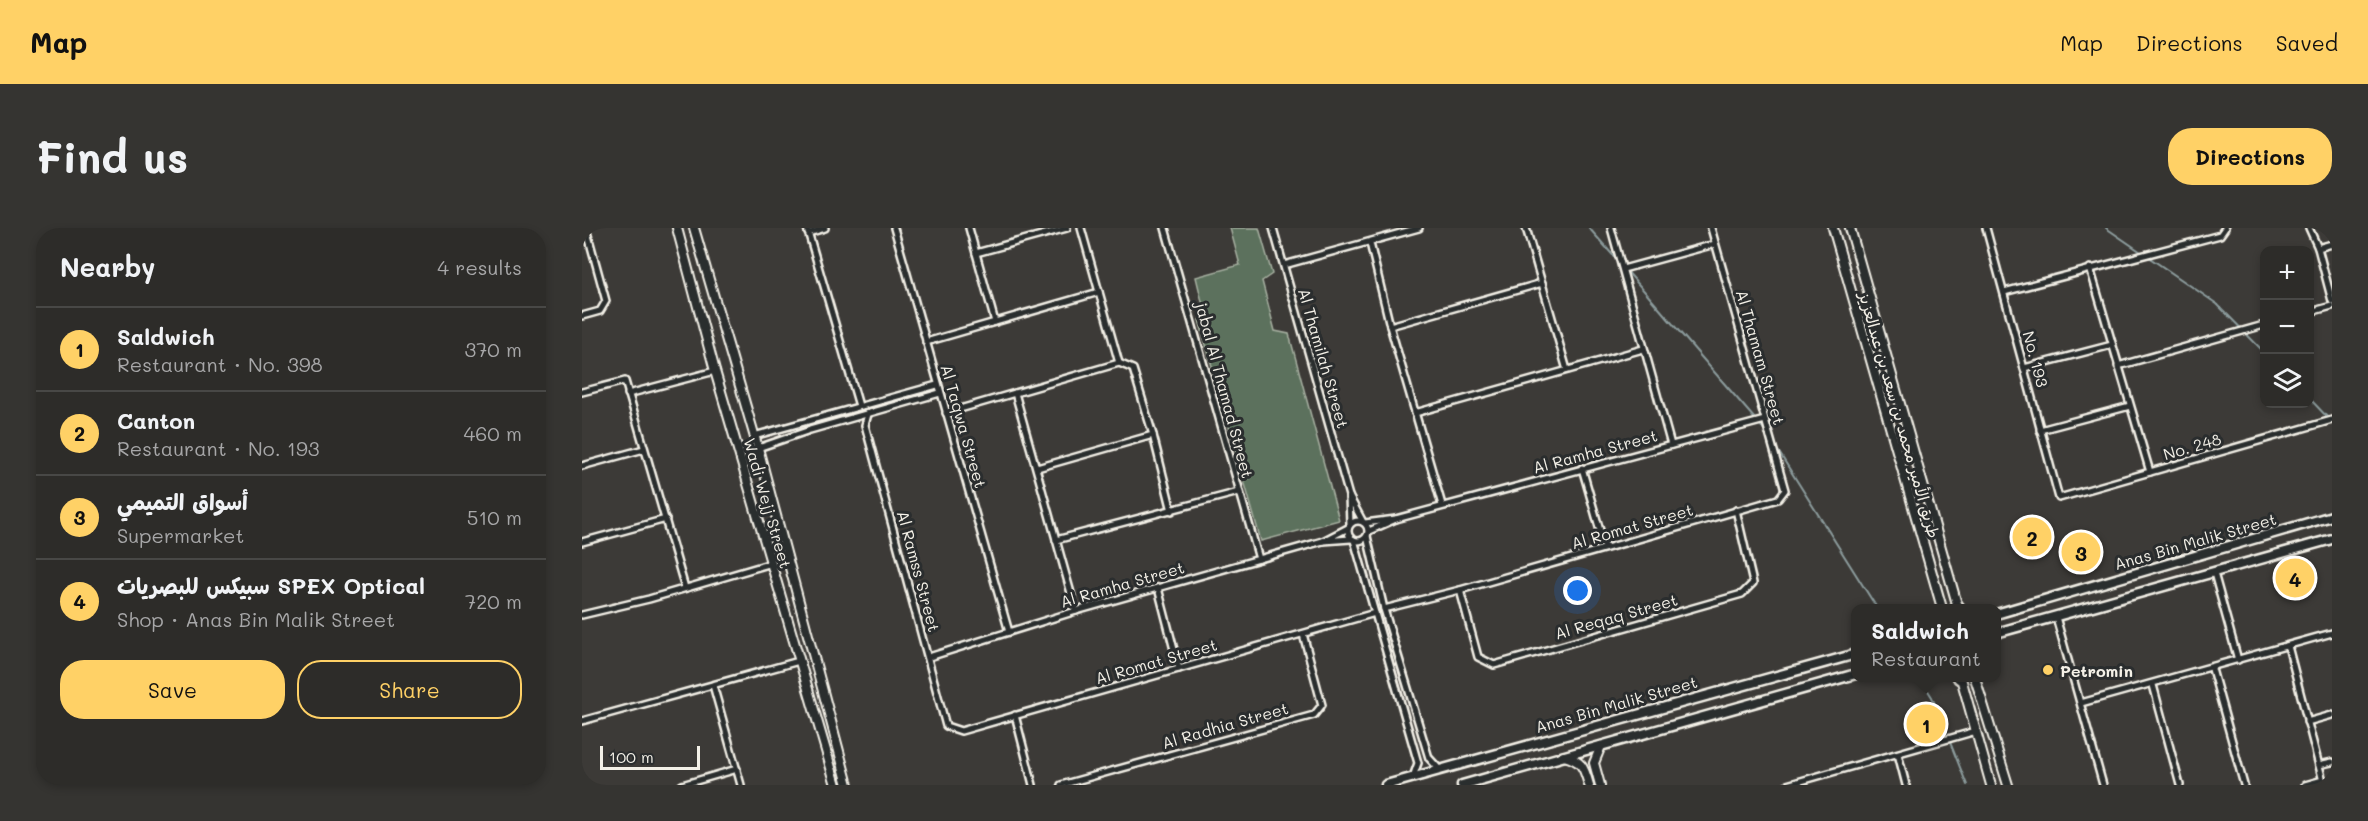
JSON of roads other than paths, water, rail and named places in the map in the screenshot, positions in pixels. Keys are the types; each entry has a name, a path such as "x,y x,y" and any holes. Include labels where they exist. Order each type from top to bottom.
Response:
{"main road":[{"name":"Anas Bin Malik Street","path":"2001,613 2332,516"},
{"path":"2001,632 2332,539"},
{"name":"Anas Bin Malik Street","path":"1386,785 1696,696 1851,655"},
{"path":"1462,785 1851,675"}],"street":[{"path":"582,316 600,311 606,301 585,237 586,228"},
{"name":"Wadi Wejj Street","path":"676,228 715,371 836,785"},
{"name":"Wadi Wejj Street","path":"694,228 758,448 848,785"},
{"path":"825,228 808,231 859,406"},
{"name":"Al Taqwa Street","path":"894,228 1009,632"},
{"path":"969,228 995,322"},
{"path":"976,253 1067,228"},
{"path":"1081,228 1119,363"},
{"name":"jabal Al Thamad Street","path":"1165,228 1259,559"},
{"name":"Al Thamilah Street","path":"1273,228 1349,496"},
{"path":"1284,265 1419,228"},
{"path":"1526,228 1567,370"},
{"path":"1611,228 1671,446"},
{"name":"Al Thamam Street","path":"1711,228 1785,490 1782,493"},
{"name":"طريق الأمير محمد بن سعد بن عبدالعزيز","path":"1833,228 1941,604"},
{"name":"طريق الأمير محمد بن سعد بن عبدالعزيز","path":"1850,228 1956,604"},
{"name":"No. 193","path":"1986,228 2059,498"},
{"path":"2004,292 2220,235 2224,228"},
{"path":"2310,228 2318,248 2332,301"},
{"path":"1370,243 1390,326 1442,505"},
{"path":"1623,269 1715,244"},
{"path":"2318,248 2332,244"},
{"path":"2090,268 2150,472"},
{"path":"1390,326 1542,283"},
{"path":"926,342 1099,292"},
{"path":"2314,311 2332,306"},
{"path":"2118,366 2260,326"},
{"path":"2024,368 2112,345"},
{"path":"1416,413 1643,349"},
{"path":"946,413 1119,363 1133,369 1154,435 1172,511"},
{"path":"628,394 715,371"},
{"path":"582,392 624,381 685,588"},
{"path":"754,436 938,385"},
{"path":"758,448 810,430 940,393"},
{"path":"1015,393 1076,611"},
{"path":"2040,430 2130,406"},
{"path":"855,418 865,425 868,414"},
{"name":"Al Ramha Street","path":"1396,519 1765,420"},
{"name":"No. 248","path":"2059,498 2332,420"},
{"path":"807,421 810,430"},
{"name":"Al Ramss Street","path":"865,425 946,726"},
{"path":"1037,468 1154,435"},
{"path":"582,466 644,449"},
{"path":"1582,468 1605,548"},
{"path":"1056,540 1239,492"},
{"name":"Al Romat Street","path":"1383,609 1460,590 1778,499 1782,493"},
{"path":"1349,496 1368,534 1383,609 1429,759 1441,771"},
{"path":"1349,496 1349,526 1352,539 1418,763 1413,777"},
{"name":"Al Reqaq Street","path":"1460,590 1478,657 1494,665 1742,594 1753,583 1736,510"},
{"path":"582,542 666,519"},
{"path":"1323,541 1357,521 1364,523 1396,519"},
{"path":"1323,541 1352,539 1361,541 1368,534 1396,519"},
{"name":"Al Ramha Street","path":"928,657 1076,611 1323,541"},
{"path":"582,615 772,563"},
{"path":"2214,573 2238,660"},
{"path":"1158,588 1179,669"},
{"name":"Al Romat Street","path":"946,726 961,732 1375,613"},
{"path":"2056,617 2103,785"},
{"path":"2081,703 2212,669 2332,633"},
{"name":"Al Radhia Street","path":"1060,785 1314,714 1322,705 1303,634"},
{"path":"2288,646 2324,783 2305,785"},
{"path":"582,721 799,661"},
{"path":"2212,669 2244,785"},
{"path":"1960,682 1991,785"},
{"path":"1976,682 2008,785"},
{"path":"713,685 741,785"},
{"path":"2153,685 2180,785"},
{"path":"1015,715 1034,785"},
{"path":"2307,722 2332,716"},
{"path":"1787,785 1976,731"},
{"path":"1600,782 1594,763 1601,746"},
{"path":"1898,754 1906,785"},
{"path":"1564,756 1577,760 1584,766 1588,783"},
{"path":"2319,765 2332,762"},
{"path":"682,785 737,769"},
{"path":"1588,783 1593,773 1600,782"}],"waterway":[{"path":"1589,228 1618,261"},
{"path":"2106,228 2217,304 2260,348"},
{"path":"1626,270 1767,433"},
{"path":"2314,403 2330,420"},
{"path":"1775,446 1874,604"},
{"path":"1923,682 1932,697 1967,785"}],"place":[{"name":"Canton","path":"2032,537"},
{"name":"أسواق التميمي","path":"2081,552"},
{"name":"سبيكس للبصريات SPEX Optical","path":"2295,578"},
{"name":"Petromin","path":"2048,670"},
{"name":"Saldwich","path":"1926,724"}]}
